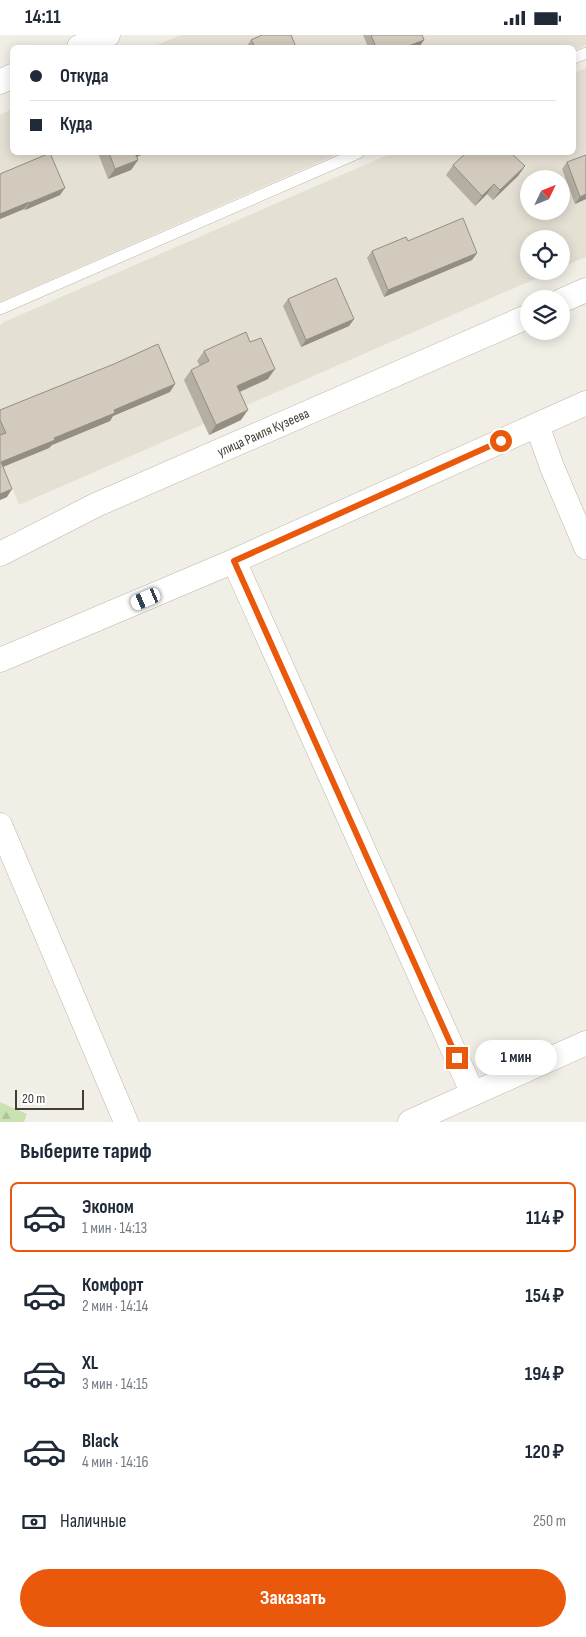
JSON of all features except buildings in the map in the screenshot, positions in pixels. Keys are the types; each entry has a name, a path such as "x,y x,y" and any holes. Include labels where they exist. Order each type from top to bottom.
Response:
{"street":[{"path":"84,45 108,35"},
{"path":"570,297 586,291"},
{"name":"улица Раиля Кузеева","path":"0,554 96,505 520,320"},
{"path":"0,660 234,561 586,403"},
{"path":"537,425 552,467 586,547"},
{"path":"234,561 473,1094"},
{"path":"0,825 126,1122"},
{"path":"410,1122 586,1043"}],"lane":[{"path":"0,309 353,155"}],"shaded area":[{"path":"181,35 586,35 586,45 576,49 576,45 157,45"},
{"path":"586,68 586,257 570,263 570,230 520,230 520,280 532,280 19,505 0,459 0,326 4,322 387,155 576,155 576,72"},
{"path":"10,110 10,155 335,155 0,302 0,115"}],"green space":[{"path":"0,1102 27,1114 24,1122 0,1122"}],"route":[{"path":"457,1058 234,561 501,441"}]}
